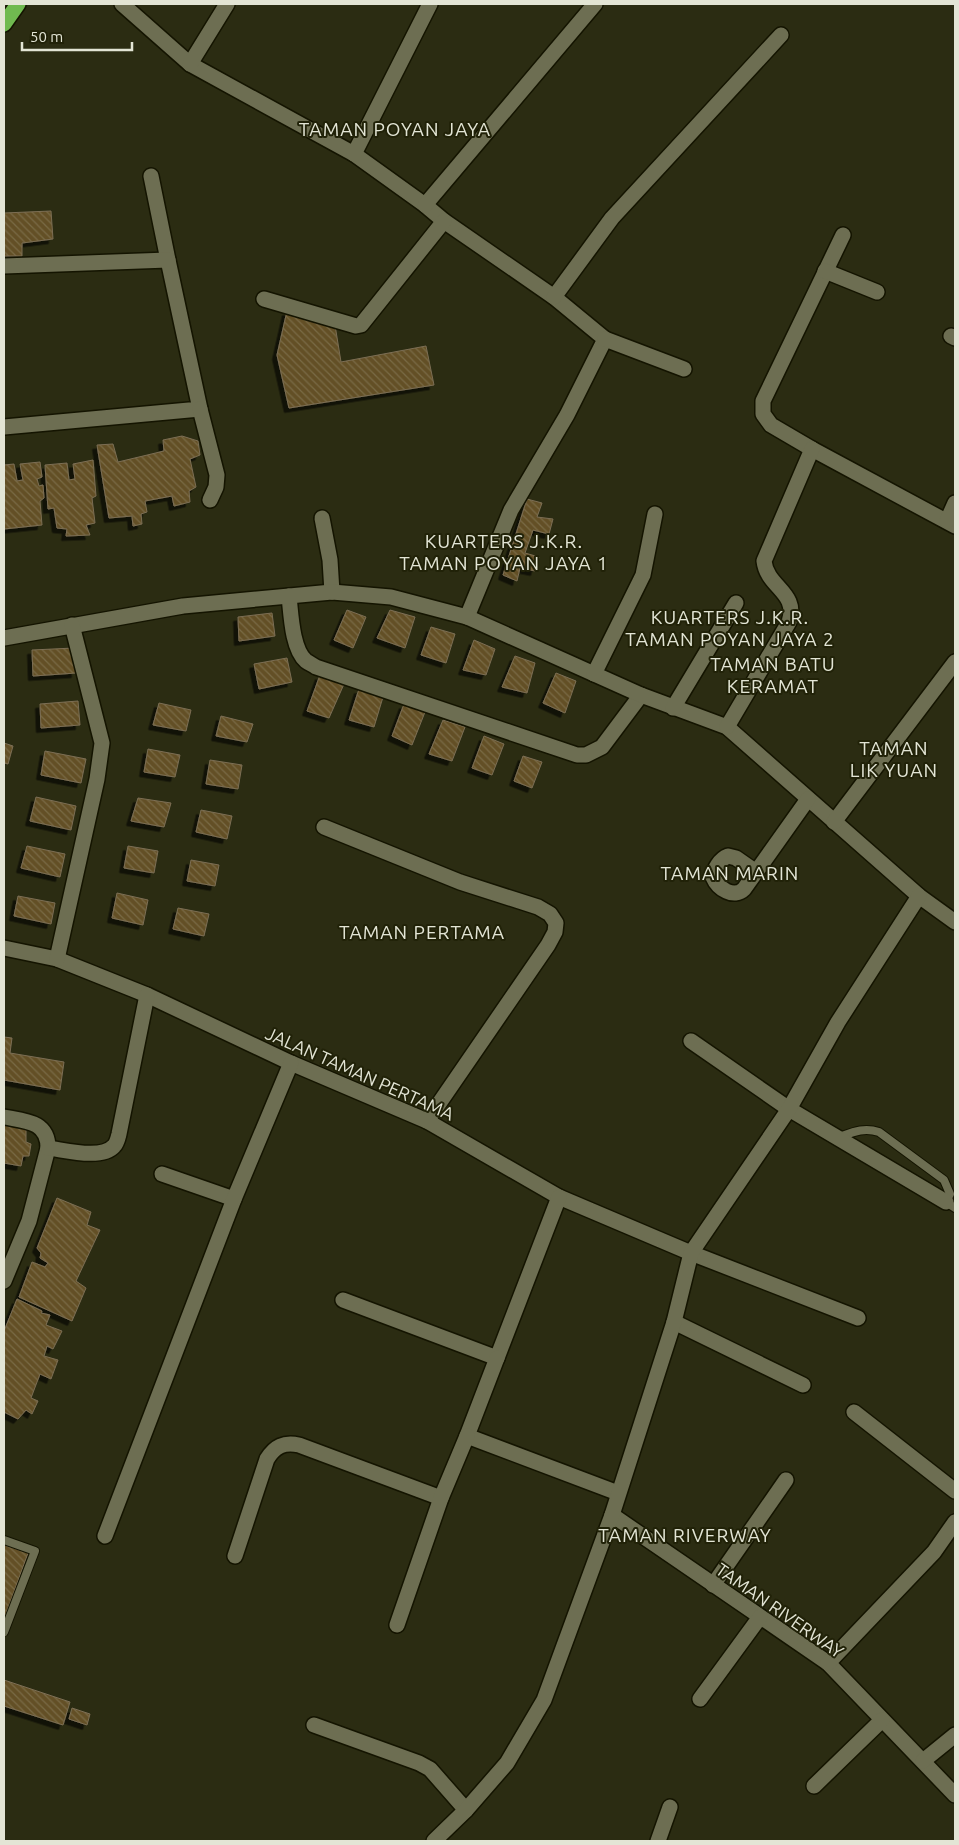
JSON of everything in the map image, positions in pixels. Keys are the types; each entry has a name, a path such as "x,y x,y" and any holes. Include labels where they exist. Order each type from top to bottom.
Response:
{"highway":[{"path":"4,24 18,4"}],"street":[{"path":"122,4 190,64 354,154 444,221 554,297 605,339 684,370"},
{"path":"190,64 227,4"},
{"path":"354,154 430,4"},
{"path":"425,205 596,4"},
{"path":"554,297 612,218 781,35"},
{"path":"151,176 200,409 217,475 216,487 210,500"},
{"path":"264,299 356,326 361,325 444,221"},
{"path":"843,234 762,407 763,414 771,425 812,449 951,524 955,503"},
{"path":"4,266 168,260"},
{"path":"826,271 877,292"},
{"path":"467,617 511,510 566,415 605,339"},
{"path":"4,427 200,409"},
{"path":"726,727 792,614 788,598 768,576 764,561 812,449"},
{"path":"594,674 643,575 655,514"},
{"path":"322,518 330,560 332,592"},
{"path":"4,638 183,606 332,592 391,597 467,617 641,695 726,727 919,896 955,922"},
{"path":"288,596 299,651 306,661 316,667 577,755 586,755 602,747 641,695"},
{"path":"672,708 736,603"},
{"path":"57,959 97,779 102,743 72,625"},
{"path":"834,822 955,662"},
{"path":"756,872 808,799"},
{"path":"324,827 460,882 538,907 550,914 556,923 555,932 548,945 427,1121"},
{"path":"443,1838 507,1763 544,1700 612,1515 674,1322 691,1253 789,1109 838,1022 919,896"},
{"name":"JALAN TAMAN PERTAMA","path":"4,948 57,959 148,995 291,1063 427,1121 559,1197 691,1253 858,1318"},
{"path":"48,1148 98,1154 107,1151 115,1145 119,1134 148,995"},
{"path":"691,1041 789,1109 951,1205"},
{"path":"105,1536 234,1199 291,1063"},
{"path":"4,1117 34,1123 43,1130 48,1138 48,1148 29,1221 4,1281"},
{"path":"162,1174 234,1199"},
{"path":"397,1625 441,1498 467,1436 559,1197"},
{"path":"343,1300 497,1358"},
{"path":"674,1322 803,1385"},
{"path":"854,1412 955,1491"},
{"path":"467,1436 618,1493"},
{"path":"235,1556 267,1459 272,1451 280,1445 290,1443 299,1445 441,1498"},
{"path":"713,1585 786,1480"},
{"name":"TAMAN RIVERWAY","path":"612,1515 828,1663 955,1795"},
{"path":"828,1663 934,1552 955,1522"},
{"path":"700,1699 760,1617"},
{"path":"814,1786 882,1720"},
{"path":"314,1725 419,1763 430,1769 466,1810"},
{"path":"923,1761 955,1735"},
{"path":"658,1841 670,1807"}],"lane":[{"path":"837,1138 860,1130 869,1129 879,1132 944,1180 950,1194 951,1205"},
{"path":"4,1540 35,1551 4,1632"}],"building":[{"path":"51,211 53,239 22,243 22,256 4,256 4,213"},
{"path":"287,311 335,325 341,362 426,346 434,385 289,408 277,355"},
{"path":"182,436 198,441 200,455 190,459 196,487 189,491 190,502 174,506 172,496 145,501 147,512 141,514 142,524 133,526 132,516 109,518 97,445 113,444 118,462 164,451 163,440"},
{"path":"93,460 96,496 92,498 95,523 86,525 90,535 66,536 67,529 57,528 54,508 48,509 45,465 67,463 69,480 75,479 73,464"},
{"path":"40,462 42,477 37,479 39,486 43,485 44,498 40,501 42,525 4,529 4,465 14,464 17,481 23,480 20,464"},
{"path":"527,499 542,503 537,517 553,519 549,534 533,530 525,553 539,557 535,571 520,568 517,581 503,575"},
{"path":"347,610 366,617 353,648 334,640"},
{"path":"390,610 415,617 405,648 377,638"},
{"path":"272,613 275,636 239,641 238,617"},
{"path":"431,627 455,634 446,663 421,655"},
{"path":"474,640 495,649 486,675 463,670"},
{"path":"74,648 76,673 33,676 32,650"},
{"path":"515,656 535,663 527,693 502,687"},
{"path":"287,658 292,682 259,689 254,664"},
{"path":"556,673 576,681 565,713 543,703"},
{"path":"320,675 344,684 329,718 307,711"},
{"path":"359,689 383,697 374,727 349,720"},
{"path":"78,701 80,725 41,728 40,704"},
{"path":"159,703 191,710 186,731 153,725"},
{"path":"404,704 425,712 412,745 392,736"},
{"path":"221,716 253,724 247,742 216,736"},
{"path":"443,720 465,727 452,761 429,754"},
{"path":"484,736 504,744 492,775 472,768"},
{"path":"4,743 13,746 8,764 4,763"},
{"path":"148,749 180,755 175,777 144,772"},
{"path":"45,751 86,759 81,783 41,775"},
{"path":"523,756 542,762 532,788 514,781"},
{"path":"210,760 242,765 238,789 206,784"},
{"path":"36,797 76,806 71,830 30,821"},
{"path":"138,798 171,803 164,827 131,821"},
{"path":"201,810 232,816 227,839 196,832"},
{"path":"27,846 65,854 60,877 21,868"},
{"path":"128,846 158,851 154,873 124,868"},
{"path":"191,860 219,865 215,886 187,881"},
{"path":"117,893 148,900 143,925 112,918"},
{"path":"18,896 55,903 51,924 14,916"},
{"path":"178,908 209,914 204,936 173,929"},
{"path":"4,1037 12,1038 10,1053 64,1062 60,1090 4,1080"},
{"path":"4,1122 26,1126 26,1142 31,1144 29,1156 23,1156 21,1166 4,1163"},
{"path":"57,1198 91,1212 87,1225 100,1230 76,1281 86,1288 72,1321 19,1297 32,1262 45,1267 48,1263 40,1258 41,1253 37,1248"},
{"path":"17,1299 42,1311 41,1313 50,1315 46,1325 62,1331 53,1349 47,1346 44,1356 58,1360 51,1379 40,1374 31,1398 38,1401 32,1414 26,1410 18,1419 4,1412 4,1331"},
{"path":"4,1545 28,1553 4,1619"},
{"path":"4,1680 70,1702 63,1725 4,1706"},
{"path":"72,1708 90,1714 87,1725 69,1719"}],"district":[{"name":"TAMAN POYAN JAYA","path":"395,129"},
{"name":"KUARTERS J.K.R. TAMAN POYAN JAYA 1","path":"504,552"},
{"name":"KUARTERS J.K.R. TAMAN POYAN JAYA 2","path":"730,628"},
{"name":"TAMAN BATU KERAMAT","path":"773,675"},
{"name":"TAMAN LIK YUAN","path":"894,759"},
{"name":"TAMAN MARIN","path":"730,873"},
{"name":"TAMAN PERTAMA","path":"422,932"},
{"name":"TAMAN RIVERWAY","path":"685,1535"}]}
